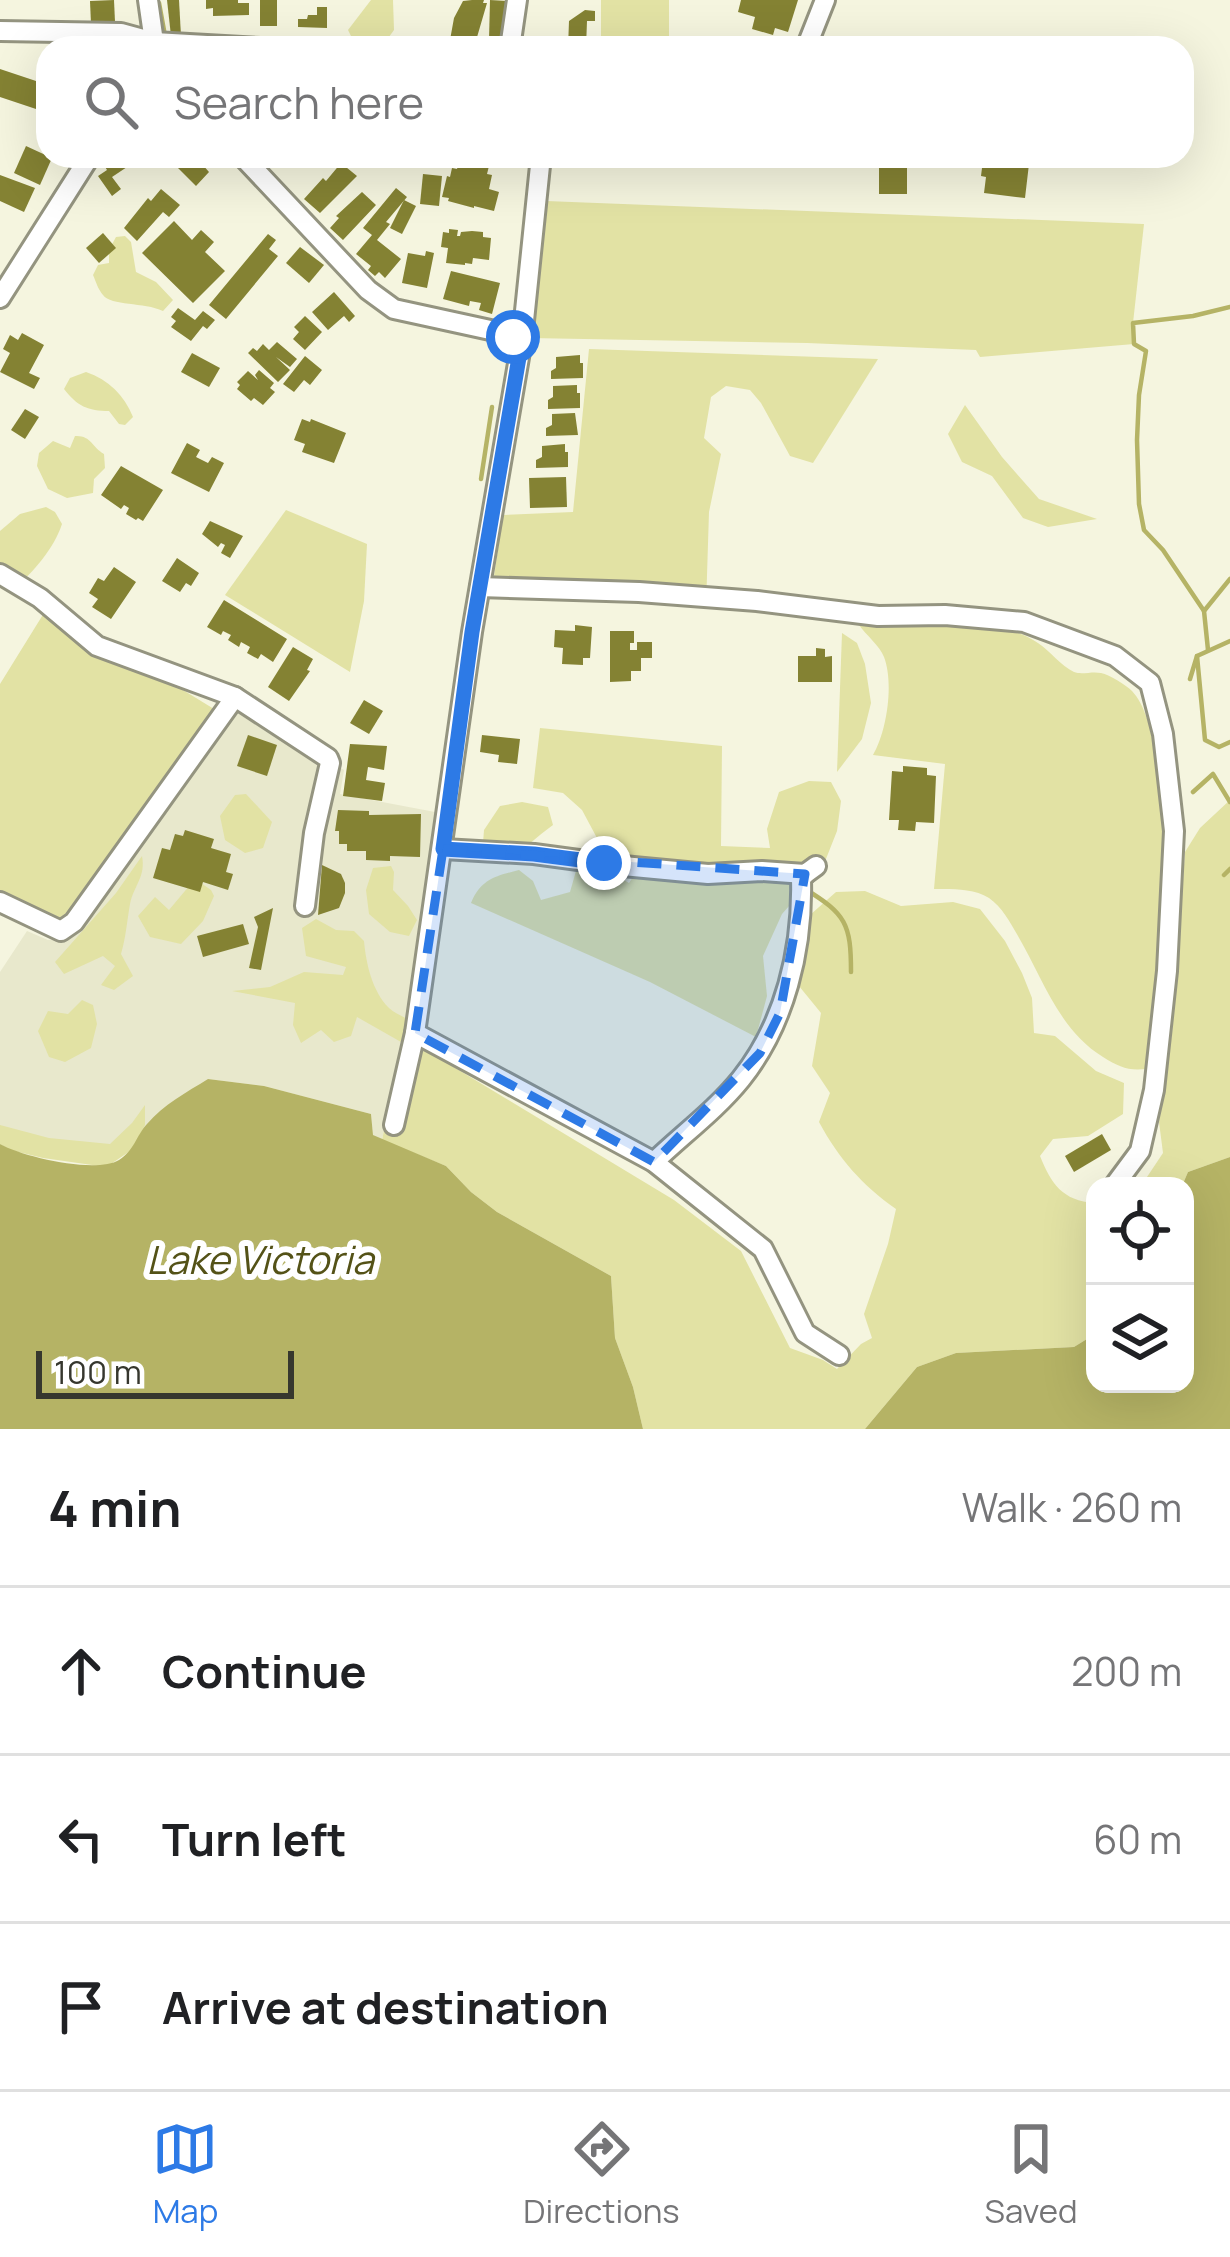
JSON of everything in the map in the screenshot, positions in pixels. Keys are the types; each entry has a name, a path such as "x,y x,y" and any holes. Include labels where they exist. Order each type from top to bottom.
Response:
{"street":[{"path":"148,0 151,36"},
{"path":"512,36 517,0"},
{"path":"810,36 824,0"},
{"path":"0,31 129,36"},
{"path":"0,298 82,168"},
{"path":"253,168 385,304 522,340"},
{"path":"394,1125 415,1033 480,586 522,340 540,168"},
{"path":"0,574 40,598 98,646 235,697 329,760 305,906"},
{"path":"480,586 663,594 878,616 945,615 1024,622 1115,656 1150,682 1163,734 1174,831 1167,971 1154,1090 1140,1151 1121,1177"},
{"path":"0,902 61,931 74,922 235,697"},
{"path":"443,849 708,874 810,870 801,879 800,931 780,1013 760,1053 737,1083 654,1162"},
{"path":"415,1033 654,1162 764,1249 805,1334 839,1355"}],"highlighted area":[{"path":"443,849 805,874 780,1013 760,1053 654,1162 415,1033"}],"shaded area":[{"path":"238,705 344,770 340,794 435,812 404,1037 382,1140 373,1135 371,1114 264,1086 208,1079 133,1149 0,1144 0,972 27,931 48,940 63,938 131,857"}],"green space":[{"path":"371,0 393,0 394,30 390,36 351,36 348,30"},
{"path":"601,0 669,0 669,36 601,36"},
{"path":"546,201 1144,224 1134,344 980,357 976,350 529,338"},
{"path":"125,236 131,242 136,272 156,282 173,300 163,311 113,301 98,288 93,275 98,265 109,263 116,237"},
{"path":"589,349 878,359 813,463 790,456 750,390 726,386 711,397 704,438 721,454 709,512 706,607 499,587 494,576 503,515 573,512"},
{"path":"86,372 120,395 133,417 125,425 109,411 78,403 64,389 70,378"},
{"path":"965,405 1039,499 1097,519 1048,527 1023,518 992,476 962,462 948,434"},
{"path":"75,436 88,439 104,454 105,468 94,479 93,493 67,498 48,489 37,466 39,453 53,441 70,448"},
{"path":"46,507 62,524 42,559 14,588 0,570 0,531 20,514"},
{"path":"286,510 367,544 364,601 350,672 225,595"},
{"path":"44,613 214,709 68,920 55,921 0,892 0,684"},
{"path":"905,622 1007,629 1038,643 1074,672 1101,673 1132,691 1147,719 1162,815 1161,932 1146,1069 1114,1063 1075,1033 994,902 969,891 934,889 945,764 873,755 885,720 887,668 882,653 859,625"},
{"path":"842,633 857,643 871,703 862,739 837,772"},
{"path":"540,728 722,746 721,846 770,848 767,829 779,792 809,781 831,782 841,801 837,831 822,869 782,914 763,956 767,996 756,1037 650,982 471,903 485,884 519,870 533,881 541,900 570,892 578,864 602,867 629,883 637,871 597,838 582,810 563,793 533,788"},
{"path":"246,794 272,822 263,848 245,853 225,840 220,816 235,795"},
{"path":"1230,800 1230,1157 1188,1172 1186,1177 1147,1177 1163,1153 1159,1122 1172,1033 1185,852 1200,828"},
{"path":"522,802 548,807 553,825 499,864 483,843 484,830 500,806"},
{"path":"142,856 121,954 133,976 114,990 101,985 115,966 103,956 64,974 55,962"},
{"path":"391,866 393,890 417,920 409,936 390,932 369,914 366,890 373,868"},
{"path":"195,879 214,896 203,921 181,944 150,937 138,916 155,897 169,910"},
{"path":"865,891 901,906 953,902 980,909 1022,973 1032,998 1034,1033 1055,1036 1096,1071 1124,1083 1123,1114 1088,1136 1053,1139 1040,1156 1059,1189 1086,1201 1086,1340 1074,1347 956,1353 917,1367 865,1429 643,1429 615,1338 611,1276 497,1212 446,1166 382,1140 404,1037 674,1200 741,1251 790,1348 837,1369 872,1338 864,1314 896,1209 852,1170 819,1122 830,1093 812,1066 821,1013 790,975 795,939 810,915 836,892"},
{"path":"316,919 336,930 354,931 364,941 378,993 391,1010 407,1019 401,1042 357,1017 351,1036 334,1042 321,1030 301,1043 293,1025 295,1003 232,991 270,987 304,972 343,975 346,967 306,956 302,928"},
{"path":"82,1000 93,1005 97,1024 91,1048 65,1062 49,1057 38,1031 48,1011 68,1014"},
{"path":"145,1105 145,1125 133,1149 111,1164 43,1158 0,1144 0,1125 49,1138 110,1144"}],"water":[{"name":"Lake Victoria","path":"208,1079 264,1086 371,1114 373,1135 446,1166 497,1212 611,1276 615,1338 643,1429 0,1429 0,1144 60,1162 108,1164 128,1152 160,1111"},
{"path":"1230,1157 1230,1429 865,1429 917,1367 956,1353 1074,1347 1086,1340 1086,1393 1194,1393 1194,1177 1186,1177 1188,1172"}],"building":[{"path":"114,0 115,22 91,24 90,1"},
{"path":"167,0 179,0 181,36 171,36"},
{"path":"206,0 249,3 249,15 213,16 213,8 206,9"},
{"path":"260,0 277,0 277,26 260,26"},
{"path":"490,0 507,1 505,36 489,36"},
{"path":"741,0 798,0 788,32 775,28 773,35 752,29 755,17 738,12"},
{"path":"463,1 487,3 477,36 451,36"},
{"path":"317,7 327,7 327,28 298,27 298,19 317,15"},
{"path":"585,10 595,11 595,21 587,21 586,36 568,36 569,21"},
{"path":"0,69 36,81 36,109 0,97"},
{"path":"26,146 36,151 36,168 48,168 40,185 14,173"},
{"path":"126,168 112,177 121,189 112,196 98,176"},
{"path":"178,168 206,168 209,172 196,186"},
{"path":"337,168 347,168 357,176 320,213 304,199 323,178 326,181"},
{"path":"452,168 488,168 489,189 499,192 494,211 442,197 447,176"},
{"path":"879,168 907,168 907,194 879,194"},
{"path":"982,168 1029,168 1025,198 984,193 986,177 981,176"},
{"path":"423,174 442,176 439,206 420,204"},
{"path":"0,175 35,188 24,212 0,201"},
{"path":"396,188 407,197 377,240 401,259 385,278 379,272 375,276 356,254 372,235 363,228"},
{"path":"161,189 180,205 169,217 163,212 137,241 124,228"},
{"path":"362,192 376,205 343,240 330,228"},
{"path":"404,200 416,206 402,234 390,228"},
{"path":"174,221 192,240 201,230 214,242 205,252 225,271 193,303 142,253"},
{"path":"458,230 457,236 472,231 491,238 489,260 446,263 448,248 441,247 443,232"},
{"path":"103,233 116,248 99,263 86,248"},
{"path":"268,234 276,240 269,249 278,256 226,319 209,305"},
{"path":"300,247 324,265 309,283 286,263"},
{"path":"426,251 434,253 427,288 402,283 408,253 425,256"},
{"path":"451,271 500,283 492,314 479,310 481,303 470,301 469,306 443,299"},
{"path":"334,292 355,316 349,322 344,316 328,330 312,312"},
{"path":"178,308 195,320 203,311 215,320 191,341 171,327"},
{"path":"305,316 322,332 305,350 293,339 299,332 294,327"},
{"path":"22,333 44,345 29,373 40,378 34,389 0,372 10,353 3,349 10,335 18,340"},
{"path":"277,342 297,359 290,367 276,357 290,370 278,382 248,353 263,344 269,350"},
{"path":"192,353 220,368 209,387 181,372"},
{"path":"580,355 583,378 551,379 556,357"},
{"path":"305,356 322,370 310,385 304,380 294,392 283,384"},
{"path":"259,370 274,383 270,388 275,392 263,405 237,389 237,382 248,371 258,380"},
{"path":"577,385 580,408 548,409 553,386"},
{"path":"25,409 39,417 25,439 11,430"},
{"path":"575,413 578,435 546,436 552,414"},
{"path":"302,419 346,433 334,463 302,452 305,444 294,440"},
{"path":"187,443 200,450 196,457 224,463 209,492 171,473"},
{"path":"565,444 568,467 536,468 542,446"},
{"path":"121,466 163,490 143,521 126,514 129,508 121,509 101,495"},
{"path":"566,477 567,507 530,508 529,478"},
{"path":"210,521 243,536 230,558 221,553 225,545 218,547 202,534"},
{"path":"177,558 199,573 180,592 162,581"},
{"path":"114,567 136,582 111,619 92,607 98,599 89,593 98,578 104,581"},
{"path":"224,600 287,639 273,662 261,654 258,659 247,653 250,647 228,640 231,635 207,627"},
{"path":"575,625 592,627 590,658 583,658 583,665 562,664 563,648 554,647 555,630 575,631"},
{"path":"610,631 634,631 630,650 637,650 637,642 652,642 652,658 641,658 641,671 631,671 631,681 610,682"},
{"path":"293,647 313,659 289,701 268,687"},
{"path":"816,648 825,649 825,657 832,656 832,682 798,682 798,656 816,656"},
{"path":"364,700 383,711 369,734 350,723"},
{"path":"248,735 277,745 267,776 237,766"},
{"path":"482,735 520,739 517,764 498,762 499,755 480,752"},
{"path":"350,744 387,746 384,770 368,767 366,780 385,783 382,801 343,796"},
{"path":"903,766 927,768 927,775 936,776 934,823 916,822 915,831 898,830 899,820 889,820 892,771 903,772"},
{"path":"338,810 421,814 420,857 366,860 366,851 347,851 347,844 339,844 339,831 335,831"},
{"path":"185,830 214,839 211,848 231,854 226,872 233,874 228,890 203,882 200,892 153,878 162,848 170,850 175,834 183,836"},
{"path":"322,865 341,874 345,893 339,908 318,915"},
{"path":"273,908 261,970 249,968 258,927 254,917"},
{"path":"243,924 249,944 203,957 197,936"},
{"path":"1102,1134 1111,1150 1074,1172 1065,1156"}],"waterway":[{"path":"159,3 165,36"},
{"path":"1208,650 1204,611 1144,530 1137,440 1146,351 1134,344 1133,323 1230,307"},
{"path":"481,479 492,407"},
{"path":"1204,611 1230,579"},
{"path":"1190,679 1197,656 1230,641"},
{"path":"1197,656 1205,740 1219,747 1230,742"},
{"path":"1193,792 1213,774 1230,802"},
{"path":"1224,875 1230,869"},
{"path":"805,889 843,922 850,942 851,972"}],"route":[{"path":"513,337 522,340 472,632 443,849 604,863"}]}
